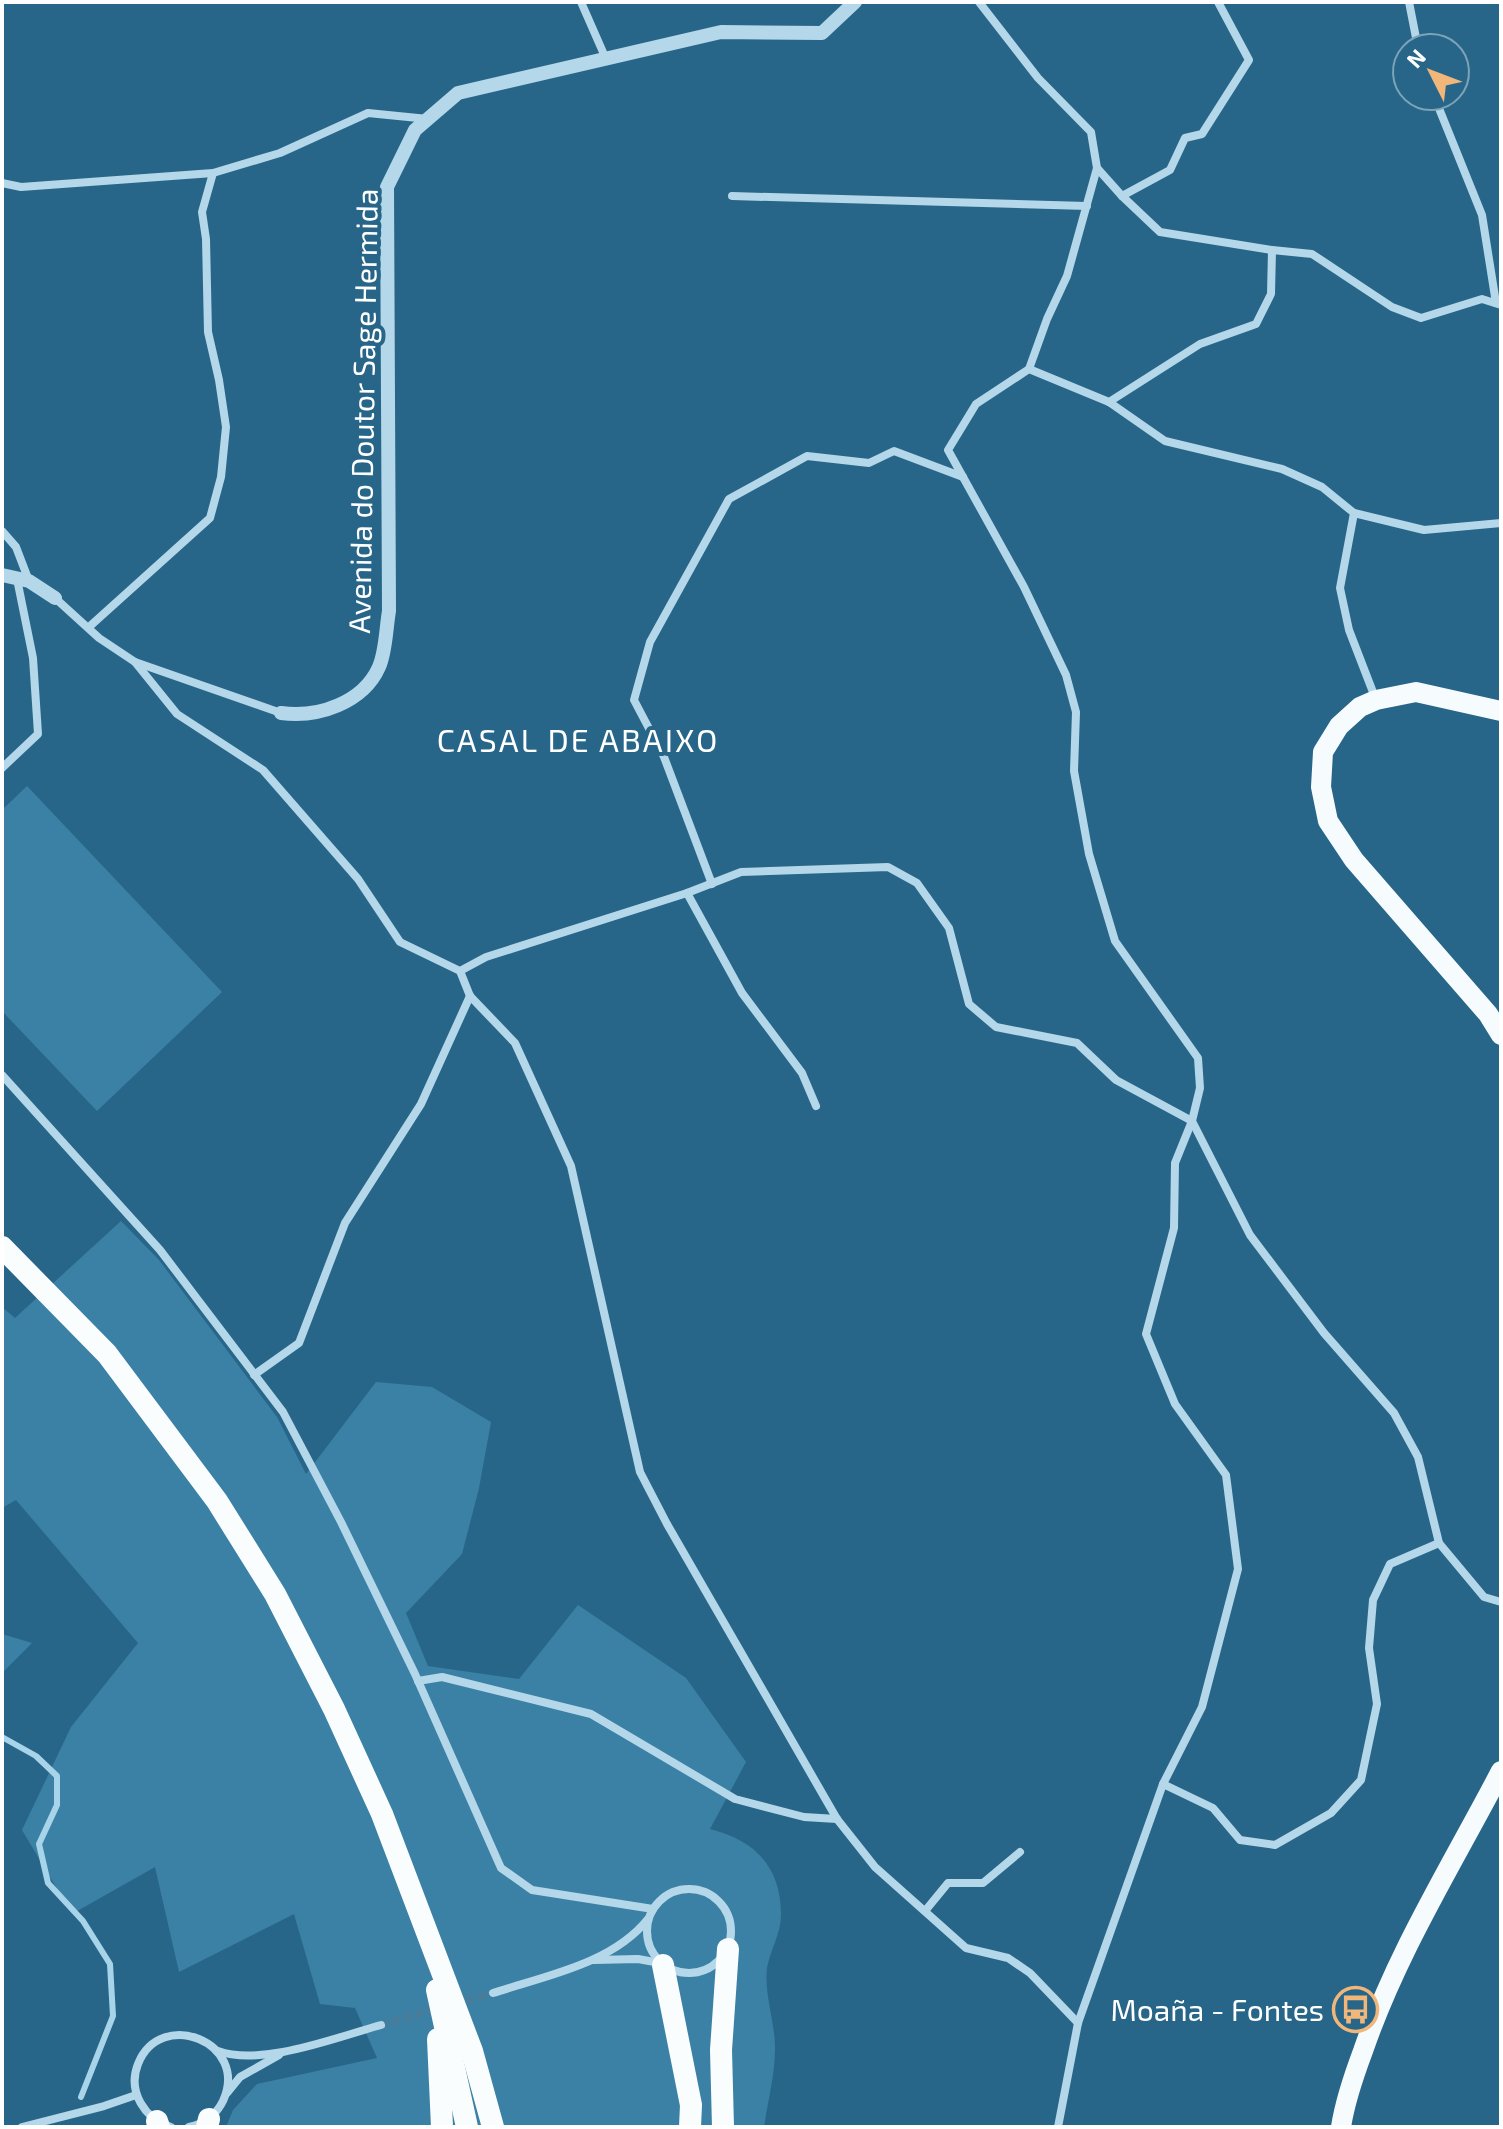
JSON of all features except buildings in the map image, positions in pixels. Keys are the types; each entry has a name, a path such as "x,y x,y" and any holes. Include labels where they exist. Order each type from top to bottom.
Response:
{"highway":[{"path":"2,1247 107,1354 217,1501 275,1594 382,1814 472,2051 493,2127"},
{"path":"413,1896 467,2127"},
{"path":"723,2127 721,2050 728,1949"},
{"path":"662,1964 691,2105 690,2127"},
{"path":"436,1986 442,2127"}],"main road":[{"path":"1501,711 1416,692 1376,700 1360,707 1339,726 1323,752 1321,787 1328,821 1354,860 1488,1014 1501,1035"},
{"path":"1341,2127 1370,2030 1391,1983 1428,1905 1501,1771"}],"street":[{"path":"581,2 606,59"},
{"name":"Avenida do Doutor Sage Hermida","path":"16,579 55,598 121,655 135,662 281,713 322,712 343,703 366,687 379,666 389,611 387,187 415,130 458,93 721,32 822,33 855,2"},
{"path":"979,2 1038,78 1091,132 1097,168 1067,276 1029,369 976,404 948,450 1024,587 1066,675 1076,712 1074,771 1089,854 1115,941 1198,1058 1200,1088 1192,1121 1175,1163 1174,1228 1146,1334 1175,1404 1226,1475 1238,1569 1202,1707 1163,1784 1078,2023 1058,2127"},
{"path":"1122,196 1170,170 1185,138 1202,134 1249,60 1218,2"},
{"path":"1409,2 1415,32"},
{"path":"1097,168 1160,232 1312,254 1392,307 1421,318 1482,299 1499,304 1482,215 1440,112"},
{"path":"2,183 21,187 213,173 280,153 368,113 428,119"},
{"path":"89,627 210,518 221,477 226,427 208,332 202,212 213,173"},
{"path":"732,196 1087,206"},
{"path":"1109,402 1200,344 1256,324 1271,294 1272,250"},
{"path":"1029,369 1109,402 1165,441 1282,469 1322,487 1354,513 1424,530 1501,523"},
{"path":"712,884 664,757 634,700 650,642 729,499 807,456 869,463 894,451 963,477"},
{"path":"1354,513 1340,588 1349,630 1376,700"},
{"path":"2,531 16,547 16,579 33,658 38,734 2,768"},
{"path":"135,662 177,714 263,770 358,879 400,942 460,971 470,996 515,1043 571,1166 640,1472 667,1524 837,1819 875,1867 966,1948 1008,1958 1030,1973 1078,2023"},
{"path":"460,971 486,957 687,893 741,872 888,867 917,883 949,928 969,1004 996,1027 1077,1043 1116,1080 1192,1121 1250,1235 1324,1333 1394,1413 1418,1457 1439,1543 1484,1597 1501,1602"},
{"path":"687,893 742,993 802,1073 816,1106"},
{"path":"254,1375 299,1343 345,1223 421,1104 470,996"},
{"path":"2,1075 160,1250 283,1412 327,1494 418,1681 501,1868 532,1890 651,1913"},
{"path":"1163,1784 1213,1808 1240,1840 1275,1845 1331,1813 1361,1780 1377,1704 1369,1648 1373,1600 1390,1564 1439,1543"},
{"path":"418,1681 442,1677 591,1714 735,1799 804,1817 837,1819"},
{"path":"925,1911 948,1883 983,1883 1020,1852"},
{"path":"493,1993 590,1961 633,1935 662,1899 675,1891 703,1891 725,1908 731,1921 728,1949 710,1968 698,1972 685,1973 638,1959 590,1961"},
{"path":"651,1913 648,1942 662,1964"},
{"path":"163,2125 141,2105 134,2079 146,2050 159,2040 174,2035 189,2035 228,2055 255,2055 287,2050 381,2025"},
{"path":"202,2124 220,2107 240,2077 287,2050"},
{"path":"217,2051 227,2070 227,2093"},
{"path":"22,2127 136,2095"}],"shaded area":[{"path":"27,786 222,992 97,1111 2,1011 2,810"},
{"path":"121,1221 159,1260 277,1417 306,1474 376,1382 432,1387 491,1422 479,1488 462,1554 406,1613 428,1666 519,1679 578,1605 686,1678 746,1762 710,1829 752,1848 770,1869 780,1898 781,1922 767,1968 775,2048 764,2127 226,2127 233,2110 257,2084 377,2058 355,2008 320,2004 294,1914 179,1972 155,1867 72,1914 22,1830 71,1727 138,1643 16,1500 2,1508 2,1307 15,1318"},
{"path":"2,1634 32,1643 2,1673"}],"waterway":[{"path":"2,1737 36,1756 57,1776 57,1805 39,1844 48,1883 83,1921 110,1964 113,2016 81,2097"}],"tunnel":[{"path":"455,2004 493,1993"},
{"path":"381,2025 438,2008"}],"place":[{"name":"Moaña - Fontes","path":"1355,2009"}],"district":[{"name":"CASAL DE ABAIXO","path":"578,739"}]}
